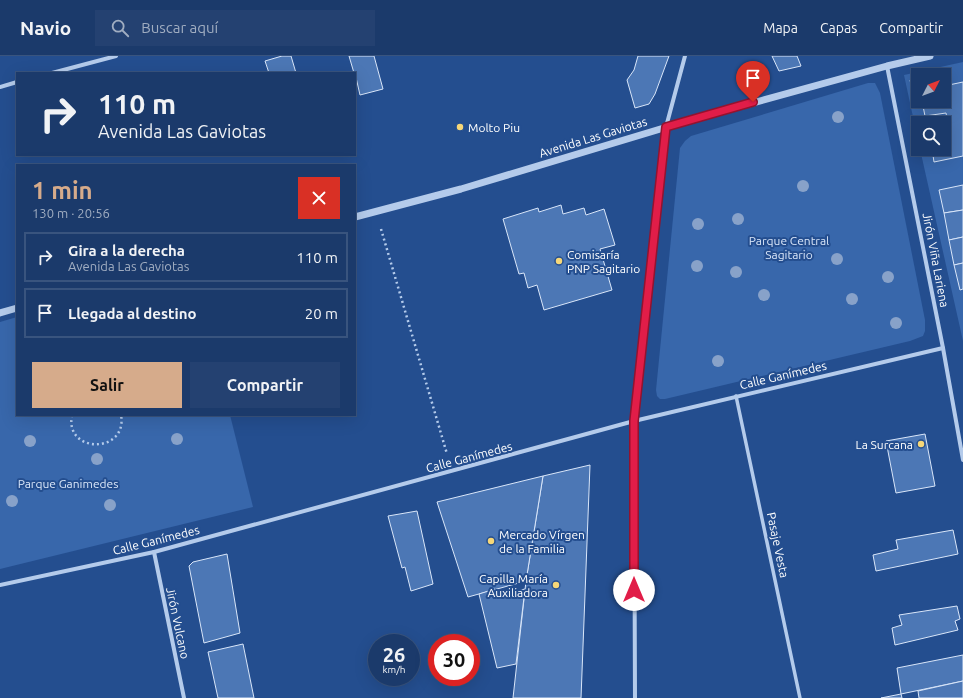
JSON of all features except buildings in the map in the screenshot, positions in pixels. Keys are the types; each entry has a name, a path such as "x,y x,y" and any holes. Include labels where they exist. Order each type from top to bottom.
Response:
{"street":[{"path":"56,72 116,56"},
{"path":"635,698 634,421 666,127 685,56"},
{"name":"Avenida Las Gaviotas","path":"356,217 461,189 666,127 887,66 930,56"},
{"name":"Jirón Viña Lariena","path":"887,66 943,348 963,460"},
{"path":"0,87 16,82"},
{"path":"0,312 16,308"},
{"name":"Calle Ganímedes","path":"0,585 154,552 452,472 634,421 943,348"},
{"name":"Pasaje Vesta","path":"736,396 800,698"},
{"name":"Jirón Vulcano","path":"154,552 184,698"}],"path":[{"path":"375,211 452,472"},
{"path":"72,416 72,426 76,434 83,441 96,445 104,444 111,440 119,432 121,416"}],"green space":[{"path":"963,62 963,341 922,156 951,156 951,116 913,116 911,108 951,108 951,68 936,68"},
{"path":"911,73 911,108 904,75"},
{"name":"Parque Central Sagitario","path":"868,83 875,83 880,93 925,320 925,331 923,336 910,341 660,399 657,396 656,390 680,148 691,136"},
{"name":"Parque Ganimedes","path":"16,317 16,416 230,416 253,507 0,569 0,322"}],"place":[{"name":"Molto Piu","path":"460,127"},
{"name":"Comisaría PNP Sagitario","path":"559,261"},
{"name":"La Surcana","path":"921,444"},
{"name":"Mercado Vírgen de la Familia","path":"491,541"},
{"name":"Capilla María Auxiliadora","path":"556,585"}],"route":[{"path":"634,590 634,421 666,127 753,102"}]}
